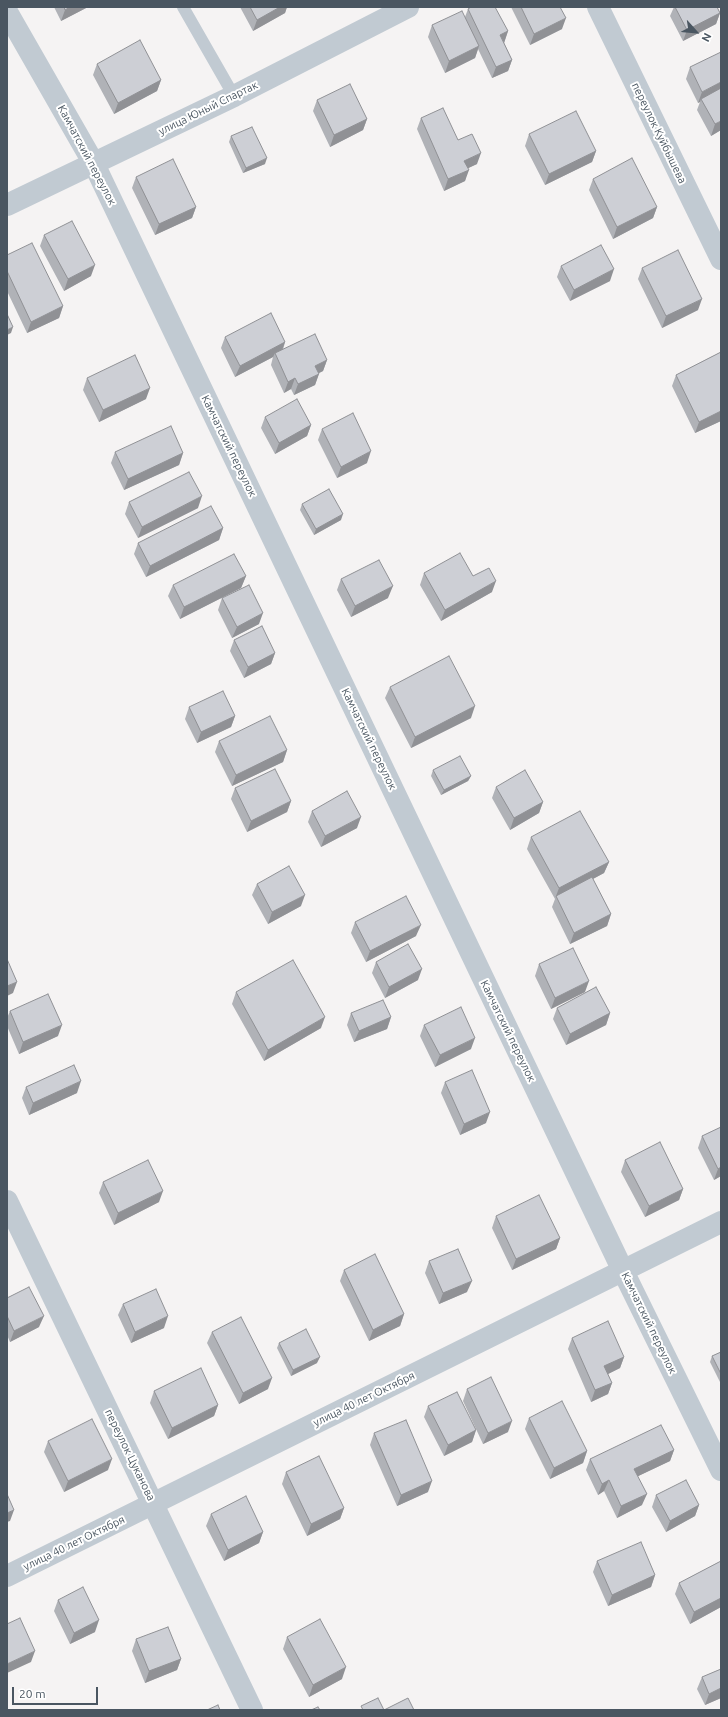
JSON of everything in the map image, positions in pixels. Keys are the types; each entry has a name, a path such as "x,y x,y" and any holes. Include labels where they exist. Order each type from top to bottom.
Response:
{"street":[{"name":"улица Юный Спартак","path":"7,205 234,96 408,7"},
{"name":"переулок Куйбышева","path":"598,7 721,259"},
{"name":"Камчатский переулок","path":"7,12 94,164 623,1271 721,1470"},
{"name":"переулок Цуканова","path":"7,1201 252,1710"},
{"name":"улица 40 лет Октября","path":"7,1576 721,1222"}],"lane":[{"path":"183,7 234,96"}],"building":[{"path":"250,7 280,7 257,20"},
{"path":"471,7 495,7 508,31 500,35 512,60 496,67 468,9"},
{"path":"521,7 560,7 566,18 534,34"},
{"path":"675,7 717,7 720,13 687,30"},
{"path":"462,11 479,46 449,61 432,25"},
{"path":"140,40 161,80 118,103 97,64"},
{"path":"721,52 721,82 702,92 690,67"},
{"path":"350,84 367,119 334,135 317,100"},
{"path":"721,88 721,121 715,124 701,99"},
{"path":"443,108 458,140 472,134 481,153 464,161 469,170 448,179 421,118"},
{"path":"576,111 596,151 549,174 529,134"},
{"path":"252,127 267,158 246,168 231,136"},
{"path":"632,158 657,207 617,227 593,179"},
{"path":"173,159 196,207 159,224 136,177"},
{"path":"72,221 95,265 68,279 44,235"},
{"path":"32,243 63,306 31,322 7,271 7,255"},
{"path":"601,245 614,269 574,290 561,266"},
{"path":"678,250 702,299 666,316 642,268"},
{"path":"271,313 285,342 240,366 225,337"},
{"path":"7,314 13,327 7,330"},
{"path":"315,334 327,360 315,366 319,374 298,384 295,378 288,382 275,353"},
{"path":"721,352 721,411 699,422 676,375"},
{"path":"135,355 150,388 103,410 87,378"},
{"path":"297,399 311,425 279,443 265,417"},
{"path":"353,413 371,451 341,467 322,429"},
{"path":"171,426 183,453 128,479 115,452"},
{"path":"189,472 202,496 142,527 129,502"},
{"path":"329,489 343,514 316,529 302,504"},
{"path":"211,506 223,528 150,566 138,543"},
{"path":"460,553 473,576 489,568 496,581 445,610 424,573"},
{"path":"234,554 246,576 184,607 173,585"},
{"path":"379,560 393,586 355,606 341,579"},
{"path":"249,585 263,613 237,627 222,598"},
{"path":"262,626 275,653 248,667 234,640"},
{"path":"449,656 475,706 415,737 390,687"},
{"path":"223,691 235,716 201,732 189,707"},
{"path":"270,716 287,750 236,775 219,741"},
{"path":"460,756 471,776 444,790 433,770"},
{"path":"275,769 291,801 251,821 235,788"},
{"path":"525,770 543,802 514,818 496,787"},
{"path":"347,791 361,817 325,836 312,811"},
{"path":"580,811 609,862 559,888 531,837"},
{"path":"289,866 305,895 272,912 257,884"},
{"path":"592,877 611,914 574,933 556,896"},
{"path":"406,896 421,925 370,951 355,922"},
{"path":"408,944 422,969 389,987 376,962"},
{"path":"573,948 589,981 555,998 539,964"},
{"path":"7,959 17,982 7,986"},
{"path":"293,960 325,1017 268,1050 236,992"},
{"path":"596,987 610,1013 570,1034 557,1008"},
{"path":"48,994 62,1025 23,1042 10,1011"},
{"path":"383,1000 391,1017 359,1031 351,1013"},
{"path":"461,1007 475,1038 440,1055 424,1025"},
{"path":"74,1065 81,1081 33,1103 26,1087"},
{"path":"472,1070 490,1112 464,1124 445,1082"},
{"path":"721,1127 721,1167 718,1169 702,1136"},
{"path":"660,1142 683,1189 649,1206 625,1160"},
{"path":"148,1160 163,1191 118,1213 103,1182"},
{"path":"539,1195 560,1238 516,1259 496,1216"},
{"path":"458,1249 472,1281 443,1293 429,1261"},
{"path":"375,1254 404,1314 373,1330 344,1270"},
{"path":"29,1287 44,1316 14,1331 7,1316 7,1298"},
{"path":"156,1289 168,1316 135,1332 123,1304"},
{"path":"241,1317 272,1378 243,1393 212,1332"},
{"path":"608,1321 624,1357 604,1366 612,1383 595,1390 572,1338"},
{"path":"306,1329 320,1357 293,1370 279,1343"},
{"path":"721,1352 721,1374 712,1356"},
{"path":"201,1368 218,1405 172,1428 154,1391"},
{"path":"491,1377 512,1421 488,1433 467,1389"},
{"path":"457,1392 476,1430 448,1445 428,1406"},
{"path":"562,1401 587,1451 554,1468 529,1418"},
{"path":"92,1419 112,1459 68,1481 48,1441"},
{"path":"406,1420 432,1481 401,1495 374,1433"},
{"path":"661,1425 674,1450 634,1469 647,1494 621,1506 609,1480 602,1484 590,1459"},
{"path":"319,1456 344,1508 311,1524 286,1472"},
{"path":"686,1480 699,1505 670,1521 656,1495"},
{"path":"7,1494 14,1510 7,1513"},
{"path":"246,1496 263,1532 228,1550 211,1514"},
{"path":"641,1542 655,1575 612,1595 597,1561"},
{"path":"721,1561 721,1598 694,1612 679,1583"},
{"path":"83,1587 99,1620 74,1633 58,1600"},
{"path":"20,1618 35,1651 7,1664 7,1624"},
{"path":"320,1619 346,1667 313,1685 287,1637"},
{"path":"168,1627 181,1659 149,1671 136,1639"},
{"path":"721,1669 721,1688 709,1694 702,1677"},
{"path":"378,1698 384,1710 363,1710 361,1706"},
{"path":"408,1698 414,1710 384,1710"},
{"path":"218,1705 220,1710 207,1710"},
{"path":"318,1707 320,1710 311,1710"}]}
